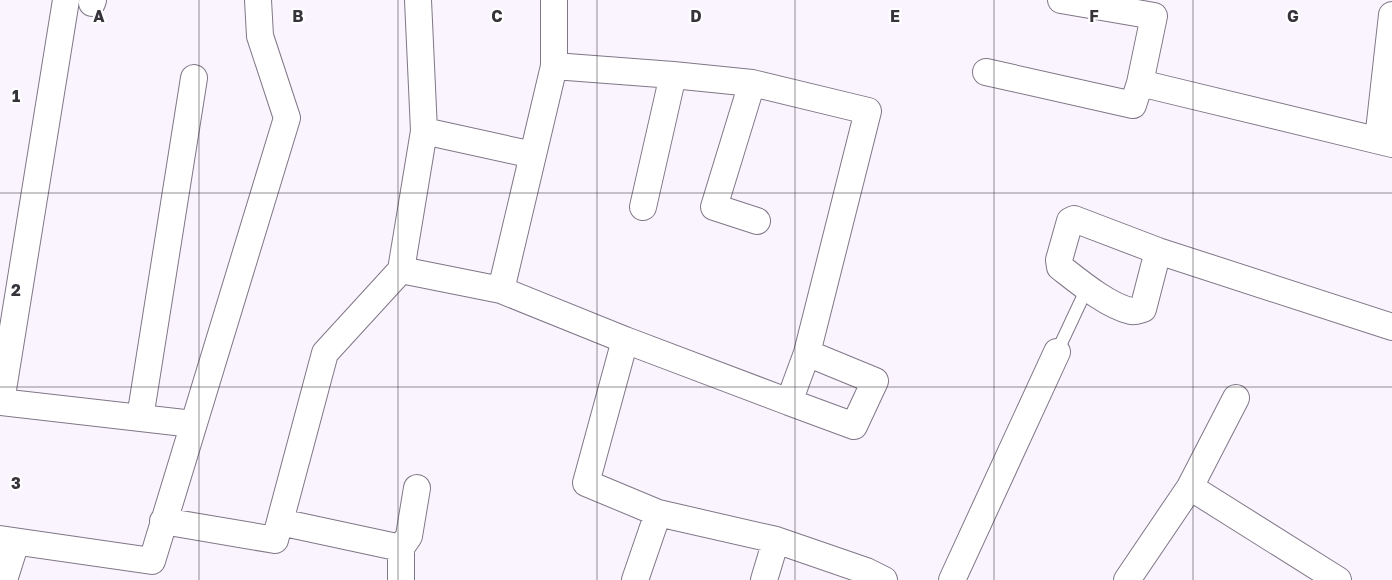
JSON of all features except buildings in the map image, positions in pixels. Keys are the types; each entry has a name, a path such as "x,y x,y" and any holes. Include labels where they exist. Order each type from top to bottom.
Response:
{"street":[{"path":"66,0 0,402 193,424"},
{"path":"4,580 8,541 149,571 286,118 260,36 258,0"},
{"path":"163,521 275,540 324,353 401,270 424,131 418,0"},
{"path":"501,290 554,66 554,0"},
{"path":"986,72 1133,105 1140,83 1154,16 1061,0"},
{"path":"1140,83 1385,142 1392,15"},
{"path":"554,66 752,83 868,110 808,353 789,402"},
{"path":"643,207 673,75"},
{"path":"140,418 194,78"},
{"path":"752,83 714,207 757,220"},
{"path":"424,131 534,155"},
{"path":"1158,250 1143,309 1132,311 1087,288 1060,267 1058,260 1067,228 1070,221 1074,218 1158,250 1392,328"},
{"path":"401,270 501,290 625,340 854,426 875,381 808,353"},
{"path":"625,340 586,482 658,513 776,540 866,571 884,580"},
{"path":"952,580 1057,352"},
{"path":"1127,580 1190,487 1236,398"},
{"path":"1190,487 1338,580"},
{"path":"402,580 401,548 409,536 417,488"},
{"path":"635,580 658,513"},
{"path":"280,522 401,548"},
{"path":"764,580 776,540"}],"lane":[{"path":"1057,352 1087,288"}]}
